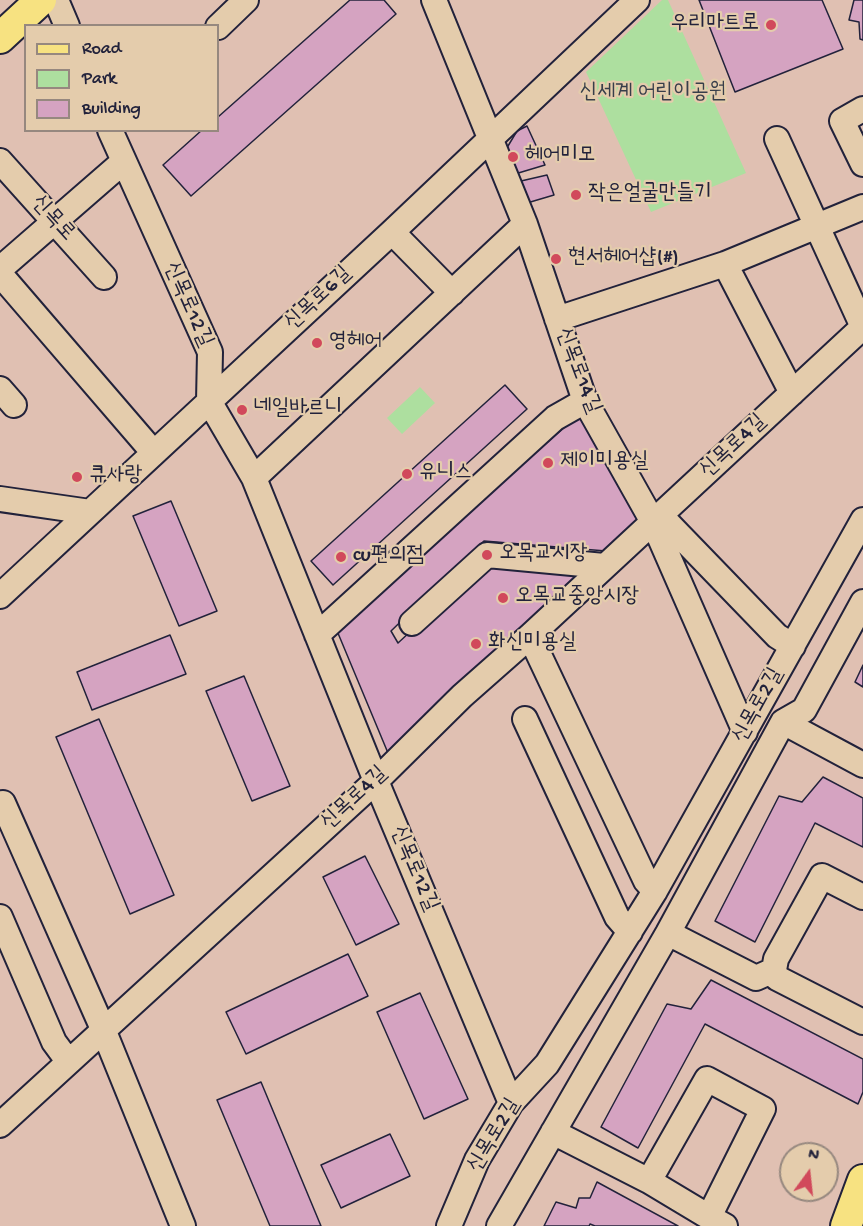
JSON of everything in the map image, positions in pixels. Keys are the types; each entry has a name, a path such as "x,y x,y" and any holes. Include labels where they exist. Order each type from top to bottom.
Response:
{"main road":[{"path":"0,38 41,0"},
{"path":"846,1226 863,1180"}],"street":[{"path":"56,0 65,24"},
{"path":"219,26 246,0"},
{"name":"신목로14길","path":"434,0 525,224 585,400 656,518 745,732"},
{"name":"신목로6길","path":"0,596 392,232 637,0"},
{"path":"863,109 842,121 863,164"},
{"name":"신목로12길","path":"111,132 210,352 209,401 254,478 376,781 512,1103"},
{"name":"신목로4길","path":"1,1119 376,781 462,696 530,636 863,327 777,139"},
{"name":"신목로","path":"0,161 104,277"},
{"path":"123,162 1,275 154,453"},
{"path":"557,319 725,264 863,207"},
{"path":"254,478 525,224"},
{"path":"392,232 452,293"},
{"path":"725,264 792,393"},
{"path":"317,635 401,551 517,442 585,400"},
{"path":"0,499 90,512"},
{"path":"656,518 777,636 793,646"},
{"name":"신목로2길","path":"449,1226 477,1161 512,1103 548,1064 655,891 863,520"},
{"path":"412,623 487,555 604,566"},
{"path":"499,1226 668,933 783,722 804,710 863,602"},
{"path":"530,636 646,881 655,891"},
{"path":"525,719 617,917 630,932"},
{"path":"783,722 863,765"},
{"path":"3,803 103,1029 183,1226"},
{"path":"863,897 822,876 796,937 776,959 774,970 777,978 863,1022"},
{"path":"0,917 54,1042 68,1061"},
{"path":"668,933 756,978 774,970"},
{"path":"553,1132 665,1182 717,1221 763,1109 706,1079 665,1182"}],"green space":[{"name":"신세계 어린이공원","path":"662,0 668,0 746,173 651,212 586,72"},
{"path":"420,387 435,403 402,434 387,418"}],"building":[{"path":"350,0 384,0 396,14 191,196 163,165 200,132 219,132 219,116"},
{"name":"우리마트로","path":"699,0 822,0 843,49 735,92"},
{"path":"854,0 863,0 863,40 860,39 859,22 849,20"},
{"path":"527,126 545,165 515,174 505,151 517,131"},
{"path":"547,175 554,195 527,203 521,181"},
{"path":"505,385 527,409 333,585 311,561"},
{"name":"오목교중앙시장","path":"581,413 641,517 606,551 484,541 391,631 398,643 488,560 589,570 388,753 335,626"},
{"path":"171,501 217,611 179,626 133,516"},
{"path":"170,635 186,674 92,710 77,672"},
{"path":"863,665 863,687 855,682"},
{"path":"244,676 290,786 252,801 206,691"},
{"path":"99,719 174,895 130,914 56,737"},
{"path":"823,777 863,798 863,847 815,823 755,942 715,921 779,796 802,802"},
{"path":"365,856 399,924 356,945 323,877"},
{"path":"348,954 368,996 246,1054 226,1012"},
{"path":"711,980 863,1059 863,1092 858,1104 705,1024 638,1148 601,1127 667,1004 691,1009"},
{"path":"420,993 468,1099 424,1119 377,1012"},
{"path":"261,1082 321,1226 270,1226 217,1100"},
{"path":"390,1134 410,1176 341,1208 321,1165"},
{"path":"597,1182 678,1226 595,1226 590,1224 589,1226 544,1226 556,1202 576,1208 579,1198 590,1198"}],"place":[{"name":"우리마트로","path":"771,25"},
{"name":"헤어미모","path":"513,157"},
{"name":"작은얼굴만들기","path":"576,195"},
{"name":"현서헤어샵(#)","path":"556,259"},
{"name":"영헤어","path":"317,343"},
{"name":"네일바르니","path":"242,410"},
{"name":"제이미용실","path":"548,463"},
{"name":"유니스","path":"407,474"},
{"name":"큐사랑","path":"77,477"},
{"name":"오목교시장","path":"487,555"},
{"name":"cu편의점","path":"341,557"},
{"name":"오목교중앙시장","path":"503,598"},
{"name":"화신미용실","path":"476,644"}]}
